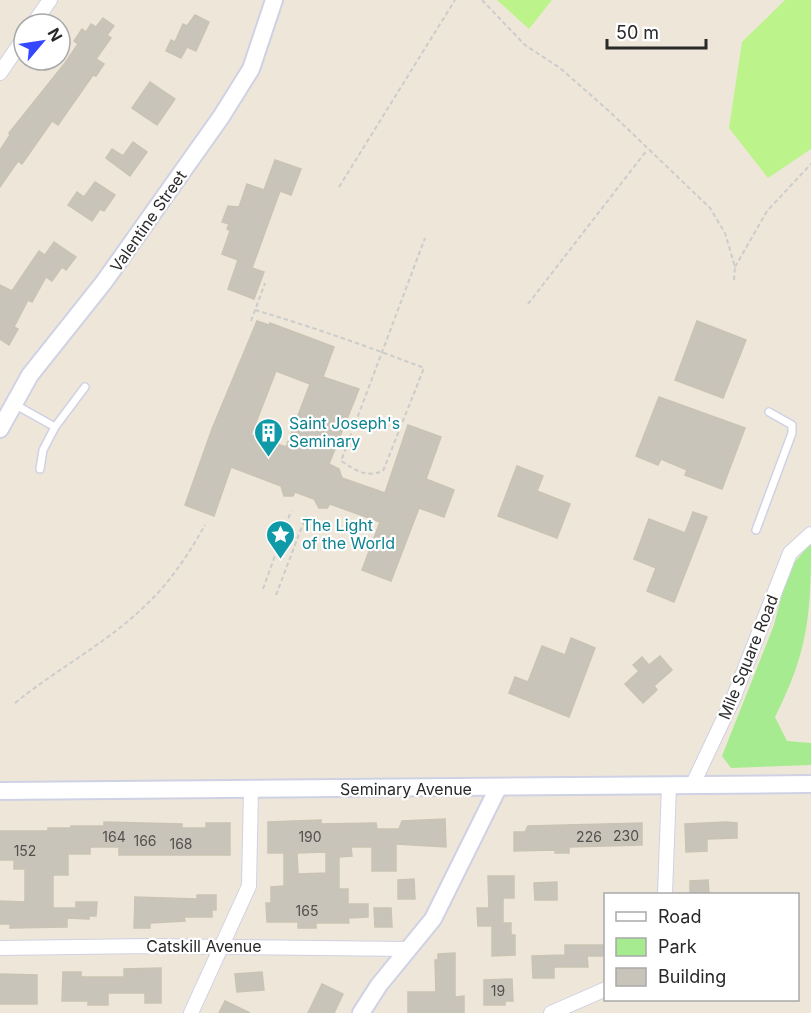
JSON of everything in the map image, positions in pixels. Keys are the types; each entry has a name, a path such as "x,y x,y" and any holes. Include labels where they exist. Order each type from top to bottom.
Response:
{"street":[{"name":"Valentine Street","path":"0,429 30,375 105,282 221,117 251,69 274,0"},
{"path":"0,73 12,56"},
{"name":"Mile Square Road","path":"692,786 733,699 790,553 811,534"},
{"name":"Seminary Avenue","path":"0,791 811,784"},
{"path":"665,893 669,786"},
{"path":"361,1013 407,949 433,919 498,788"},
{"path":"190,1013 249,886 250,790"},
{"name":"Catskill Avenue","path":"0,948 222,946 407,949"},
{"path":"551,1013 604,990"}],"lane":[{"path":"40,469 43,450 55,428 85,387"},
{"path":"14,404 55,428"},
{"path":"756,530 792,433 792,425 769,412"}],"path":[{"path":"339,187 455,0"},
{"path":"482,0 525,45 560,68 610,112 710,208 725,233 735,267 734,280"},
{"path":"528,304 647,150"},
{"path":"735,267 767,212 811,164"},
{"path":"255,310 381,351 424,368 383,471 371,476 364,475 341,461 381,351 425,238"},
{"path":"251,321 266,283"},
{"path":"263,589 291,511"},
{"path":"276,595 306,516"},
{"path":"15,703 49,675 125,623 149,602 175,570 205,525"}],"green space":[{"path":"497,0 552,0 529,29"},
{"path":"785,0 811,0 811,149 768,178 729,128 742,42"},
{"path":"811,543 810,591 805,633 795,673 775,717 787,741 811,743 811,765 731,768 722,756 774,625 788,570"}],"building":[{"path":"195,15 209,22 196,51 187,47 181,58 166,51 171,40 175,42 183,24 187,26"},
{"path":"103,18 114,26 107,35 111,38 96,59 104,64 96,76 93,75 58,125 52,121 22,164 18,161 0,187 0,150 10,135 9,133 58,72 72,72 72,53 78,44 74,41 82,29 86,32 91,24 96,27"},
{"path":"150,82 175,99 157,125 132,108"},
{"path":"133,142 147,152 130,176 106,158 112,149 123,156"},
{"path":"275,160 301,169 291,195 280,191 252,268 264,272 254,299 228,289 238,260 222,254 230,231 227,229 229,224 222,222 228,206 239,207 247,184 264,190"},
{"path":"95,182 115,195 104,211 100,209 92,221 68,205 77,192 84,197"},
{"path":"54,242 76,257 66,270 62,267 52,281 46,277 32,302 28,300 14,327 18,329 9,345 0,339 0,285 12,291 39,251 45,255"},
{"name":"Saint Joseph's Seminary","path":"257,321 269,325 270,323 334,347 323,377 359,389 329,464 339,469 342,478 385,493 408,425 441,437 426,479 454,490 444,517 419,508 391,581 362,570 380,522 330,504 327,508 319,508 314,499 295,492 293,496 284,496 281,486 231,467 214,516 185,505 212,429","holes":["276,371 310,384 286,447 251,435"]},
{"path":"697,321 746,340 723,398 675,380"},
{"path":"659,397 745,428 722,489 685,475 687,470 661,459 658,465 636,456"},
{"path":"517,466 543,476 537,491 570,504 557,538 498,516"},
{"path":"693,512 707,517 674,602 647,591 656,568 634,559 649,519 685,533"},
{"path":"571,638 595,648 569,717 509,693 515,677 528,682 542,646 565,655"},
{"path":"660,656 672,670 654,686 657,690 643,703 625,684 639,671 633,665 642,657 649,665"},
{"path":"445,819 446,847 396,844 396,871 372,871 372,847 351,847 352,856 339,857 339,889 348,889 348,904 368,904 368,917 348,918 349,923 316,923 316,928 298,928 298,922 267,922 266,903 271,903 271,887 284,886 284,853 268,853 268,822 321,820 321,824 376,823 377,829 399,829 402,821","holes":["326,852 326,873 298,874 297,853"]},
{"path":"104,822 182,824 182,828 206,828 206,823 230,823 230,855 119,855 119,847 90,847 90,854 68,854 68,875 53,875 53,908 76,908 76,902 97,902 96,916 89,916 89,919 67,918 67,927 10,928 10,924 0,924 0,901 25,902 25,869 14,869 14,860 0,860 0,831 48,831 48,828 104,826"},
{"path":"642,823 642,845 569,847 569,853 555,853 555,850 514,851 514,832 525,832 528,826"},
{"path":"737,823 737,838 707,839 707,851 686,852 685,824"},
{"path":"488,876 514,876 514,898 503,898 503,923 511,923 511,935 515,935 515,955 492,956 492,926 478,926 477,908 489,908"},
{"path":"414,879 415,899 398,899 398,880"},
{"path":"708,880 709,893 690,892 690,881"},
{"path":"557,882 557,900 535,900 534,883"},
{"path":"197,895 216,895 216,910 212,910 212,917 184,917 185,921 150,923 150,928 134,928 135,897 197,899"},
{"path":"374,908 391,908 392,927 375,927"},
{"path":"565,945 604,945 604,956 587,956 588,967 554,967 554,978 533,978 532,956 565,955"},
{"path":"455,953 455,997 464,996 464,1013 408,1013 408,992 436,992 435,960 438,960 438,954"},
{"path":"161,968 161,1003 145,1003 145,993 108,993 108,1005 88,1005 88,1001 62,1001 63,972 81,972 81,977 124,977 124,969"},
{"path":"262,972 264,990 237,992 235,974"},
{"path":"0,974 37,975 37,1004 0,1004"},
{"path":"512,979 513,1001 505,1001 505,1005 484,1005 484,980"},
{"path":"322,984 343,994 334,1013 308,1013"},
{"path":"225,1001 250,1013 219,1013"}],"place":[{"name":"Saint Joseph's Seminary","path":"268,458"},
{"name":"The Light of the World","path":"281,560"}]}
